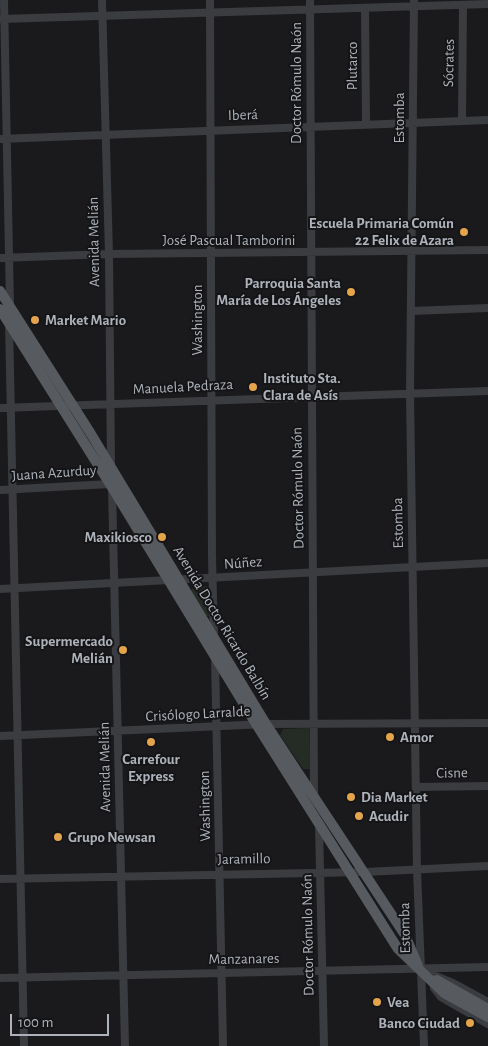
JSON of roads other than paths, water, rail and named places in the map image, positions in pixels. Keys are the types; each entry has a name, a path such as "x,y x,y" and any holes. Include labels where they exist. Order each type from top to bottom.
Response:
{"main road":[{"name":"Avenida Doctor Ricardo Balbín","path":"0,291 8,323 111,485 214,639 261,724 319,822 398,949 419,969"},
{"name":"Avenida Doctor Ricardo Balbín","path":"5,308 73,406 111,468 215,656 261,724 314,796 364,872 404,935 419,969"},
{"path":"419,969 488,1009"},
{"path":"419,969 444,993 488,1017"}],"street":[{"path":"4,0 2,18 4,139 9,257 5,308"},
{"name":"Avenida Melián","path":"102,0 109,254 111,485 115,583 125,1046"},
{"name":"Washington","path":"210,0 212,578 214,639"},
{"name":"Doctor Rómulo Naón","path":"310,0 311,398 316,723 314,796"},
{"path":"2,18 366,8 414,3 488,4"},
{"name":"Estomba","path":"414,3 410,393 419,969 423,998 424,1046"},
{"name":"Sócrates","path":"462,120 463,5"},
{"name":"Plutarco","path":"366,8 366,124"},
{"name":"Iberá","path":"4,139 488,120"},
{"name":"José Pascual Tamborini","path":"0,258 109,254 488,250"},
{"path":"412,311 488,308"},
{"path":"8,323 24,1046"},
{"name":"Manuela Pedraza","path":"0,408 488,390"},
{"name":"Juana Azurduy","path":"0,490 111,485"},
{"name":"Núñez","path":"0,589 488,563"},
{"name":"Washington","path":"215,656 223,1046"},
{"name":"Crisólogo Larralde","path":"0,736 261,724 488,723"},
{"name":"Cisne","path":"417,787 488,786"},
{"name":"Doctor Rómulo Naón","path":"319,822 324,1046"},
{"name":"Jaramillo","path":"0,879 220,873 364,872 488,866"},
{"name":"Manzanares","path":"0,978 488,967"},
{"name":"Avenida Doctor Ricardo Balbín","path":"419,969 453,982 488,1002"},
{"name":"Avenida Doctor Ricardo Balbín","path":"419,969 441,997 488,1024"}],"place":[{"name":"Escuela Primaria Común 22 Felix de Azara","path":"464,232"},
{"name":"Parroquia Santa María de Los Ángeles","path":"351,292"},
{"name":"Market Mario","path":"35,320"},
{"name":"Instituto Sta. Clara de Asís","path":"253,387"},
{"name":"Maxikiosco","path":"162,537"},
{"name":"Supermercado Melián","path":"123,650"},
{"name":"Amor","path":"390,737"},
{"name":"Carrefour Express","path":"151,742"},
{"name":"Dia Market","path":"351,797"},
{"name":"Acudir","path":"359,816"},
{"name":"Grupo Newsan","path":"58,837"},
{"name":"Vea","path":"377,1002"},
{"name":"Banco Ciudad","path":"470,1023"}]}
